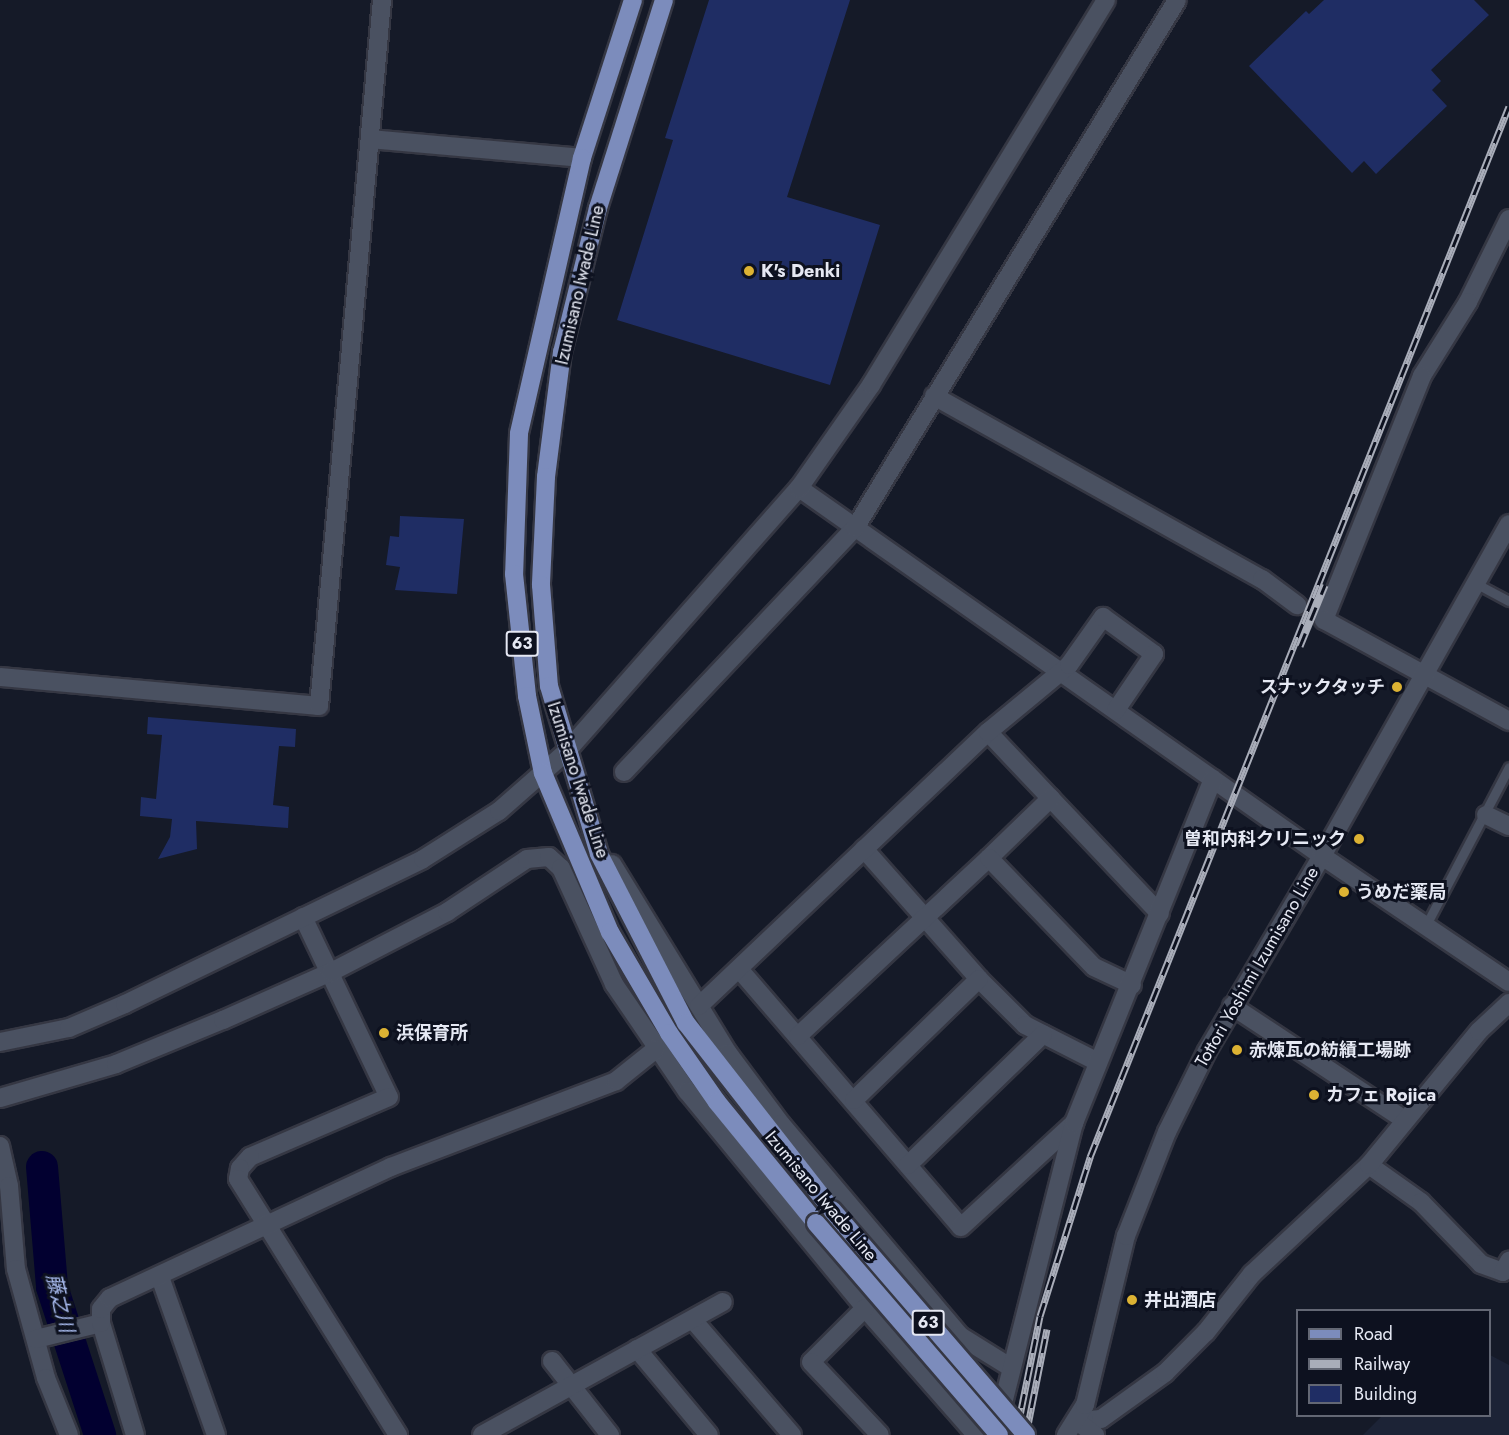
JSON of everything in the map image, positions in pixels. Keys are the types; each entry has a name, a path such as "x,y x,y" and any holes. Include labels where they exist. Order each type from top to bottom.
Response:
{"main road":[{"name":"Izumisano Iwade Line","path":"633,0 582,158 519,434 514,574 527,696 543,773 609,932 669,1033 717,1102 816,1223 998,1435"},
{"name":"Izumisano Iwade Line","path":"664,0 598,208 559,375 546,477 541,585 549,686 566,752 591,831 630,918 686,1023 832,1210 1026,1435"}],"street":[{"path":"0,677 319,706 382,0"},
{"path":"0,1042 69,1028 125,1004 423,859 499,811 566,752 799,488 871,385 1106,0"},
{"path":"624,772 855,528 1170,2"},
{"path":"370,139 582,158"},
{"path":"1509,219 1468,302 1422,376 1324,620 1509,721"},
{"path":"934,396 1262,579 1297,605"},
{"path":"799,488 1060,669 1322,856 1509,982"},
{"name":"Tottori Yoshimi Izumisano Line","path":"1071,1428 1085,1405 1126,1236 1167,1131 1232,1006 1322,856 1423,672 1509,524"},
{"path":"699,1006 988,732 1060,669 1069,665 1103,617 1154,654 1116,710"},
{"path":"988,732 1160,914"},
{"path":"998,1435 1010,1367 1074,1123 1132,985 1213,779"},
{"path":"798,1036 1051,798"},
{"path":"1486,815 1509,826"},
{"path":"591,831 728,1053 781,1124 960,1336 1010,1367"},
{"path":"864,849 979,979 1025,1025 1098,1062"},
{"path":"0,1098 116,1064 331,972 447,912 527,859 549,857 561,868 614,984 656,1048 737,1154 865,1308 976,1435"},
{"path":"989,858 1094,967 1132,985"},
{"path":"303,917 389,1097 250,1157 240,1168 238,1179 398,1435"},
{"path":"739,969 961,1227 1074,1123"},
{"path":"854,1100 979,979"},
{"path":"1071,1428 1101,1419 1165,1372 1206,1332 1252,1274 1369,1165 1479,1031 1509,1003"},
{"path":"1232,1006 1405,1120"},
{"path":"908,1165 1044,1034"},
{"path":"135,1435 96,1324 101,1309 110,1298 267,1227 391,1167 616,1081 656,1048"},
{"path":"0,1146 9,1186 16,1269 39,1338 46,1378 69,1435"},
{"path":"1369,1165 1421,1202 1481,1264 1503,1272 1509,1261"},
{"path":"160,1276 216,1435"},
{"path":"482,1435 723,1302"},
{"path":"865,1308 811,1362 880,1435"},
{"path":"693,1320 792,1435"},
{"path":"39,1338 96,1324"},
{"path":"637,1349 709,1435"},
{"path":"552,1361 610,1435"},
{"path":"1071,1428 1095,1435"}],"lane":[{"path":"1475,583 1509,601"},
{"path":"1426,925 1486,815 1509,767"}],"shaded area":[{"path":"1491,1356 1509,1365 1509,1435 1363,1435 1381,1417 1491,1417"}],"building":[{"path":"709,0 850,0 787,197 880,225 830,385 617,320 673,140 665,138"},
{"path":"1324,0 1474,0 1489,15 1431,70 1441,81 1432,90 1447,106 1376,174 1364,161 1352,173 1249,66 1306,11 1309,14"},
{"path":"400,516 464,519 457,594 395,590 400,567 386,565 390,536 399,537"},
{"path":"148,717 296,729 295,747 279,746 273,805 289,807 288,828 196,821 197,849 158,859 170,837 172,819 140,816 141,797 156,799 162,735 147,734"}],"waterway":[{"name":"藤之川","path":"42,1167 52,1287 100,1435"}],"railway":[{"path":"1016,1435 1040,1316 1090,1157 1509,106"},
{"path":"1300,646 1325,585"},
{"path":"1026,1435 1047,1329"}],"place":[{"name":"K's Denki","path":"749,271"},
{"name":"スナックタッチ","path":"1397,687"},
{"name":"曽和内科クリニック","path":"1359,839"},
{"name":"うめだ薬局","path":"1344,892"},
{"name":"浜保育所","path":"384,1033"},
{"name":"赤煉瓦の紡績工場跡","path":"1237,1050"},
{"name":"カフェ Rojica","path":"1314,1095"},
{"name":"井出酒店","path":"1132,1300"}]}
